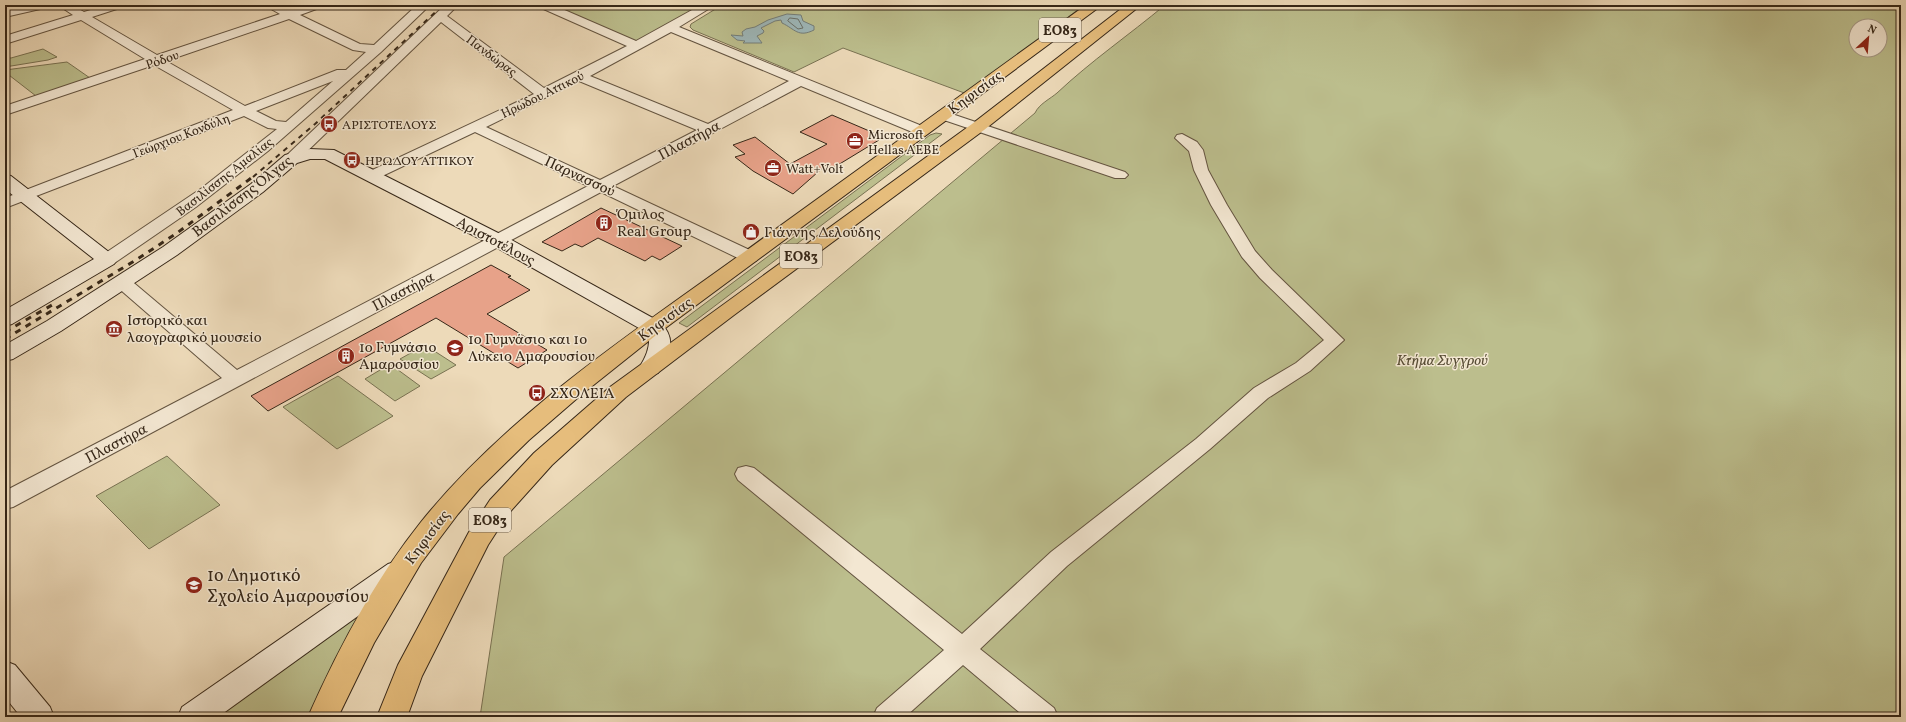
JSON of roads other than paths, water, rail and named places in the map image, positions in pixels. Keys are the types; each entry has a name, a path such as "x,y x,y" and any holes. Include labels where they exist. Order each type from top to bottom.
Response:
{"main road":[{"name":"Κηφισίας","path":"323,717 346,668 403,569 448,508 491,463 562,398 653,327 1095,5"},
{"name":"Κηφισίας","path":"392,717 408,674 431,626 478,539 499,507 543,459 591,414 650,368 978,127 1134,5"}],"street":[{"path":"5,13 45,5"},
{"path":"64,5 157,61 245,111 273,125 288,126"},
{"path":"5,40 119,5"},
{"path":"270,5 358,47 378,49"},
{"name":"Ρόδου","path":"5,110 157,61 318,5"},
{"name":"Βασιλίσσης Αμαλίας","path":"5,319 107,260 149,232 233,171 357,68 422,5"},
{"name":"Βασιλίσσης Όλγας","path":"5,354 122,282 222,214 291,159 452,5"},
{"path":"543,5 637,46"},
{"name":"Ηρώδου Αττικού","path":"371,176 543,94 671,28 709,5"},
{"name":"Πανδώρας","path":"440,16 543,94"},
{"path":"671,28 922,131"},
{"name":"Γεώργιου Κονδύλη","path":"5,203 357,68"},
{"path":"578,76 708,129"},
{"name":"Πλαστήρα","path":"5,502 800,81"},
{"path":"944,115 1120,175"},
{"name":"Παρνασσού","path":"475,127 750,257"},
{"path":"886,717 963,649 1059,559 1203,444 1261,393 1303,367 1335,340 1266,274 1248,253 1219,205 1201,170 1196,150 1182,138"},
{"name":"Αριστοτέλους","path":"291,159 310,154 328,154 499,241 653,327"},
{"path":"5,180 107,260"},
{"path":"122,282 236,379"},
{"path":"650,368 657,358 660,348 659,332 653,327"},
{"path":"746,474 1045,717"},
{"path":"193,717 403,569"},
{"path":"5,674 40,717"}],"water":[{"path":"787,14 801,15 803,21 814,26 814,30 800,33 782,23 781,20 775,21 761,28 764,31 763,33 757,36 762,43 743,43 745,41 737,40 731,35 743,36 742,32 746,29 755,27 768,20"}],"railway":[{"path":"253,177 315,124 443,5"},
{"path":"5,339 136,260 177,233 254,176"},
{"path":"5,332 52,305"}],"place":[{"name":"ΑΡΙΣΤΟΤΕΛΟΥΣ","path":"329,124"},
{"name":"Microsoft Hellas AEBE","path":"855,141"},
{"name":"ΗΡΩΔΟΥ ΑΤΤΙΚΟΥ","path":"352,160"},
{"name":"Watt+Volt","path":"773,168"},
{"name":"Όμιλος Real Group","path":"604,223"},
{"name":"Γιάννης Δελούδης","path":"751,232"},
{"name":"Ιστορικό και λαογραφικό μουσείο","path":"114,329"},
{"name":"1ο Γυμνάσιο και 1ο Λύκειο Αμαρουσίου","path":"455,348"},
{"name":"1ο Γυμνάσιο Αμαρουσίου","path":"346,356"},
{"name":"ΣΧΟΛΕΙΑ","path":"537,393"},
{"name":"1ο Δημοτικό Σχολείο Αμαρουσίου","path":"194,585"}],"park label":[{"name":"Κτήμα Συγγρού","path":"1442,360"}]}
